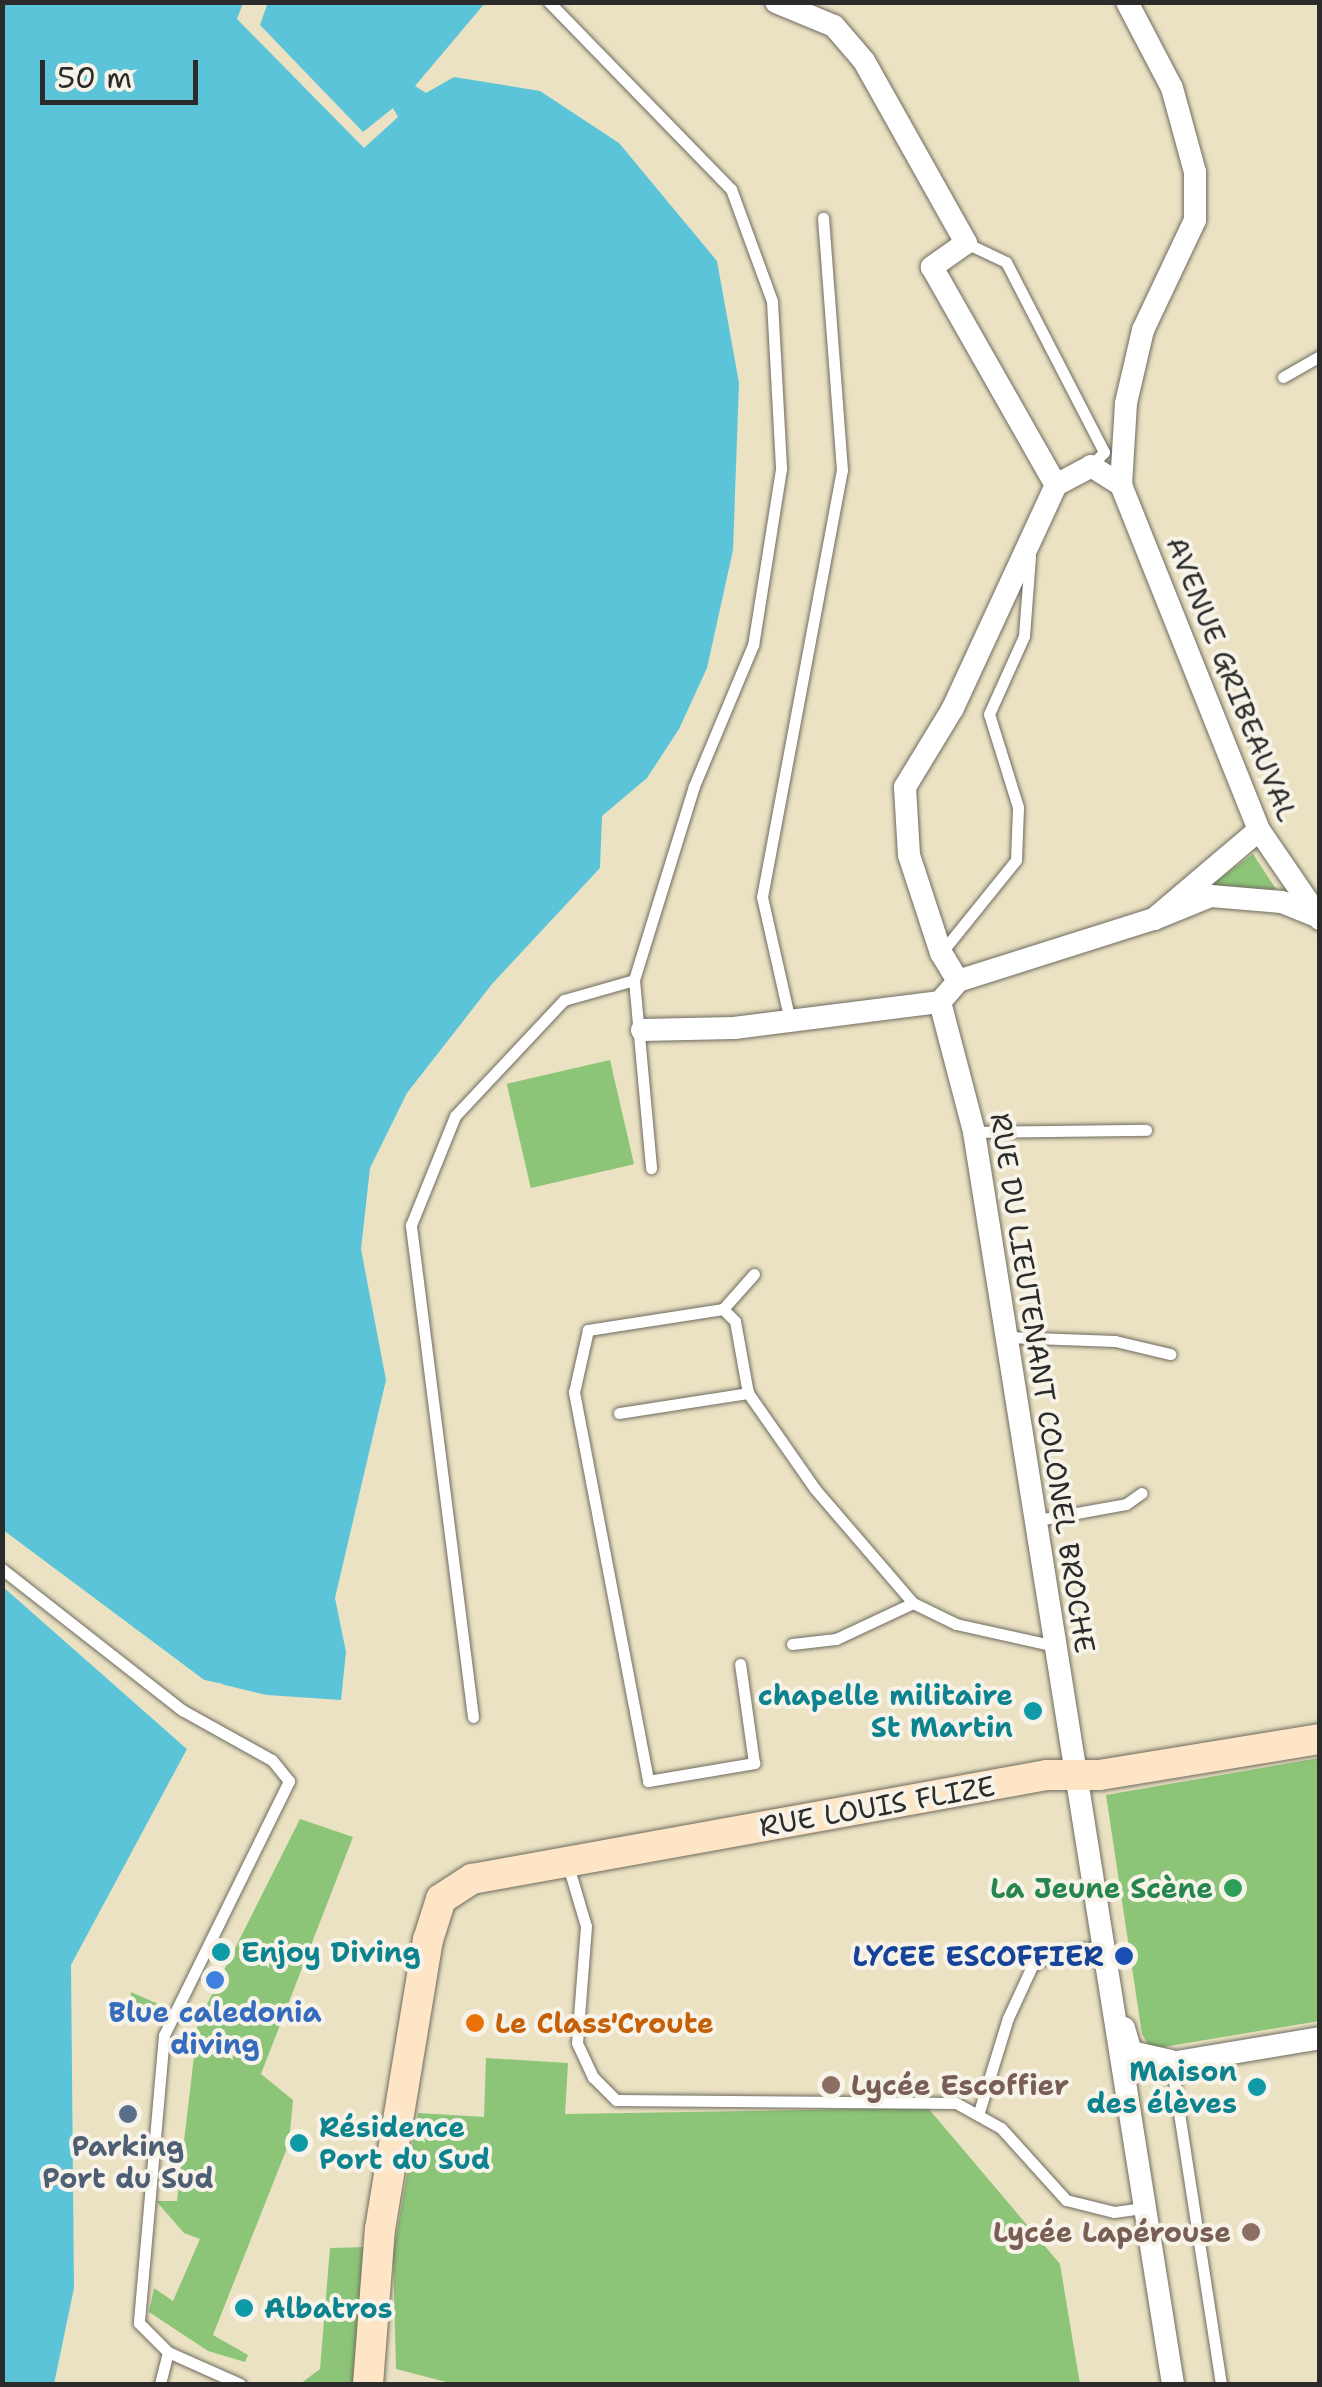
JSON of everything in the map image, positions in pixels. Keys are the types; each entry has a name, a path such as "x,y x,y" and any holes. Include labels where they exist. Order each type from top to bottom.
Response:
{"street":[{"path":"776,2 834,26 864,61 966,244 932,267 1056,485"},
{"path":"958,981 941,953 910,855 906,787 953,708 1006,584 1031,547 1056,485 1090,466 1120,485 1126,403 1143,330 1195,220 1196,172 1172,88 1127,2"},
{"name":"AVENUE GRIBEAUVAL","path":"1120,485 1258,830 1319,918"},
{"path":"1154,918 1258,830"},
{"path":"642,1030 790,1021 940,1002 958,981 1210,896 1282,902 1319,918"},
{"name":"RUE DU LIEUTENANT COLONEL BROCHE","path":"940,1002 974,1132 1055,1646 1087,1776 1103,1946 1173,2384"},
{"name":"RUE LOUIS FLIZE","path":"368,2384 380,2230 428,1940 441,1898 472,1879 1047,1775 1087,1776 1320,1739"},
{"path":"1087,1776 1131,2052 1171,2062"},
{"path":"1130,2108 1139,2074 1171,2062 1320,2038"}],"lane":[{"path":"549,2 731,189 772,302 781,469 753,644 694,786 634,980 642,1030 651,1168"},
{"path":"790,1021 762,897 842,470 823,218"},
{"path":"966,244 1006,262 1104,452 1090,466"},
{"path":"1283,377 1320,356"},
{"path":"941,953 1016,860 1018,807 989,714 1024,636 1031,547"},
{"path":"472,1718 411,1225 455,1116 564,1000 634,980"},
{"path":"974,1132 1146,1130"},
{"path":"740,1664 754,1763 648,1781 574,1392 588,1330 723,1310 754,1274"},
{"path":"723,1310 735,1321 748,1393 815,1489 914,1603 956,1624 1055,1646"},
{"path":"1007,1337 1115,1341 1170,1354"},
{"path":"618,1413 748,1393"},
{"path":"1038,1520 1126,1504 1142,1493"},
{"path":"2,1568 182,1710 272,1760 289,1781 164,2035 139,2323 168,2352 240,2384"},
{"path":"792,1644 836,1639 914,1603"},
{"path":"567,1862 586,1926 577,2042 593,2076 616,2100 934,2101 979,2112 1066,2200 1114,2212 1144,2208"},
{"path":"979,2112 1008,2018 1032,1966 1055,1953 1103,1946"},
{"path":"1171,2062 1221,2384"},
{"path":"160,2384 168,2352"}],"green space":[{"path":"1253,854 1276,889 1194,898"},
{"path":"610,1060 634,1164 531,1188 507,1084"},
{"name":"La Jeune Scène","path":"1319,1758 1319,2021 1151,2049 1142,2034 1106,1795"},
{"path":"300,1819 353,1837 261,2074 293,2100 289,2143 213,2335 248,2355 245,2362 208,2351 149,2312 154,2288 173,2301 200,2239 184,2233 156,2201 177,2201 198,2022"},
{"path":"131,1992 158,2004 154,2021 130,2025"},
{"path":"486,2058 568,2063 565,2114 928,2108 1060,2264 1080,2384 454,2384 396,2369 393,2254 418,2113 484,2117"},
{"path":"365,2247 359,2384 300,2384 320,2369 330,2248"}],"water":[{"path":"268,2 485,3 415,86 426,93 454,77 540,91 619,143 717,261 739,383 733,550 707,668 679,729 647,778 602,816 600,868 492,984 407,1093 370,1168 361,1249 386,1380 335,1598 346,1652 341,1700 267,1695 204,1680 3,1530 3,3 243,3 237,19 364,148 398,117 393,108 363,132 260,25"},
{"path":"2,1586 187,1749 71,1965 74,2288 54,2384 3,2384"}],"pier":[{"path":"3,1530 204,1680 223,1684 220,1689 201,1684"},
{"path":"2,1581 190,1744 187,1749 3,1586"}],"place":[{"name":"chapelle militaire St Martin","path":"1033,1711"},
{"name":"La Jeune Scène","path":"1233,1888"},
{"name":"Enjoy Diving","path":"221,1952"},
{"name":"LYCEE ESCOFFIER","path":"1124,1956"},
{"name":"Blue caledonia diving","path":"215,1980"},
{"name":"Le Class'Croute","path":"475,2023"},
{"name":"Lycée Escoffier","path":"831,2085"},
{"name":"Maison des élèves","path":"1257,2087"},
{"name":"Parking Port du Sud","path":"128,2114"},
{"name":"Résidence Port du Sud","path":"299,2143"},
{"name":"Lycée Lapérouse","path":"1251,2232"},
{"name":"Albatros","path":"244,2308"}]}
